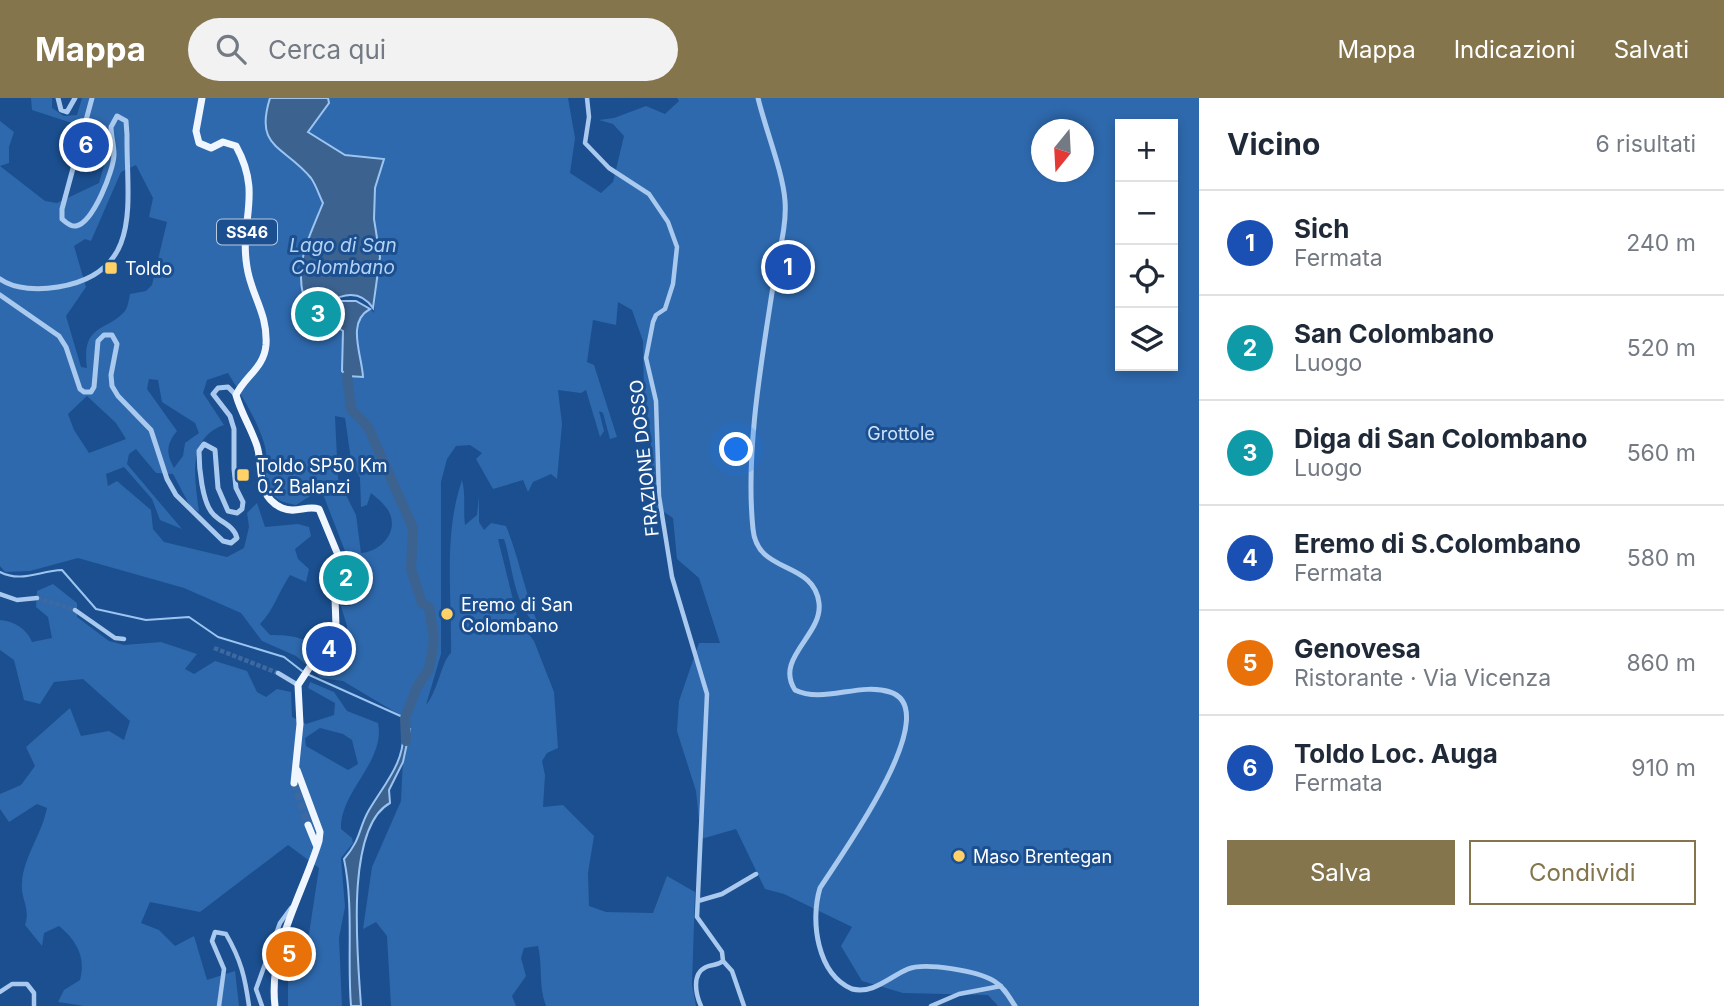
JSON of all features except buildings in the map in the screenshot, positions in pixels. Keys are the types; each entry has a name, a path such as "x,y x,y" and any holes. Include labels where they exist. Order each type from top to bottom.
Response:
{"main road":[{"name":"SS46","path":"202,98 196,131 199,143 211,148 223,142 236,146 251,185 246,266 264,316 265,346 258,370 241,385 236,395"},
{"path":"236,395 258,447 264,491 274,504 285,509 297,511 311,506 319,509 343,567 335,597 336,627 299,683 300,724 294,783"},
{"path":"275,1006 273,986 286,930 292,908 317,848 320,832 296,766"},
{"path":"309,825 317,848"}],"street":[{"path":"58,98 61,110 67,112 75,98"},
{"path":"0,279 30,288 63,286 89,276 117,256 128,226 126,121 117,117 112,121 112,171 95,205 77,226 62,219 62,209 92,98"},
{"name":"FRAZIONE DOSSO","path":"587,98 589,117 585,143 602,162 649,194 668,222 677,247 668,300 653,322 646,358 656,401 660,505 672,577 707,694 698,900"},
{"path":"758,98 785,200 754,439 753,530 756,547 764,556 807,579 818,596 817,620 791,664 789,676 795,690 811,695 852,689 888,691 904,704 906,714 902,742 893,768 820,888 815,906 816,934 840,982 859,991 875,988 907,969 924,966 979,975 1002,986 1015,1006"},
{"path":"0,295 59,336 66,347 80,389 84,392 91,392 94,387 98,341 104,335 112,335 117,344 111,375 118,396 151,430 167,479 176,495 223,541 231,543 237,538 235,531 211,514 205,499 199,451 204,444 215,450 222,502 228,511 237,513 242,509 243,502 236,488 234,429 230,416 214,394 218,388 228,387 236,395"},
{"path":"0,594 17,600 37,598"},
{"path":"75,610 115,638 124,639"},
{"path":"278,673 299,683"},
{"path":"744,1006 732,971 723,961 722,952 697,917 698,900 722,894 756,874"},
{"path":"261,1006 256,989 280,923 292,908"},
{"path":"219,1006 224,969 212,941 215,932 226,934 239,959 246,978 248,1006"},
{"path":"701,1006 696,986 699,975 704,968 723,961"},
{"path":"0,992 12,984 27,984 34,993 34,1006"},
{"path":"931,1006 959,994 1002,986"}],"green space":[{"name":"Grottole","path":"31,98 52,98 52,108 64,116 77,115 82,98 270,98 266,115 269,137 274,145 311,178 323,203 313,225 301,296 314,330 318,331 324,319 343,331 342,363 355,376 362,377 357,330 363,315 370,309 374,313 380,257 374,219 375,188 384,159 345,155 307,132 329,103 328,98 568,98 575,138 570,173 601,193 613,182 624,136 613,124 599,120 614,118 646,106 665,114 679,101 677,98 1199,98 1199,1006 998,1006 988,995 903,993 862,981 841,946 852,927 784,894 765,889 736,829 701,839 696,791 677,731 679,701 699,643 720,643 699,578 677,559 673,518 650,503 651,437 644,396 643,341 632,310 618,302 616,325 593,320 587,362 594,365 617,437 610,439 603,413 599,411 604,431 600,437 586,390 581,393 558,390 562,424 557,479 551,474 533,482 528,492 523,480 493,489 476,459 482,453 470,445 456,446 447,459 441,482 441,654 426,705 451,653 450,544 462,480 465,525 477,515 479,496 479,522 484,530 491,523 506,526 540,628 524,610 504,539 498,539 518,620 534,641 554,692 558,748 547,753 542,761 545,775 543,807 563,805 594,836 588,873 589,906 606,912 653,913 667,876 695,892 692,985 696,1006 546,1006 538,946 524,948 521,958 526,976 512,996 516,1006 391,1006 387,936 376,922 363,929 372,867 401,801 405,718 343,681 321,678 296,656 262,641 241,613 184,588 78,558 30,571 5,572 0,566 0,166 45,201 57,203 99,183 104,165 87,155 78,125 32,110","holes":["136,165 153,198 149,217 167,222 152,285 146,291 130,294 125,311 97,330 88,343 87,368 81,367 66,316 86,287 74,246 85,239 91,241 121,172","228,373 250,411 264,443 267,484 275,497 296,505 321,489 350,564 347,587 356,589 351,606 341,606 347,626 347,646 337,656 323,659 307,642 294,637 270,635 260,624 290,575 306,582 309,569 298,559 295,549 311,536 309,527 298,524 265,527 257,503 247,513 249,527 244,548 227,557 164,542 153,529 151,510 117,481 108,486 106,474 124,467 152,499 160,520 182,529 127,464 129,454 136,449 156,473 173,474 190,506 199,512 195,474 198,450 212,431 224,425 203,393 207,380","149,379 158,380 162,402 195,423 199,433 185,443 183,456 174,468 168,449 177,431 147,389","87,396 116,423 126,439 89,453 74,430 68,414","335,416 345,418 351,460 360,478 361,507 367,505 371,493 384,505 392,521 385,541 368,552 361,553 356,515 338,479"]},
{"path":"0,121 14,132 9,147 9,163 0,166"},
{"path":"53,584 77,603 77,617 109,641 124,645 161,642 197,654 185,669 194,674 215,661 247,671 257,692 266,697 277,689 291,692 292,717 306,724 334,715 335,703 308,688 310,682 334,692 347,711 378,723 379,737 375,750 347,802 341,829 352,838 353,843 341,858 345,907 339,938 342,1006 288,1006 288,979 305,960 319,868 288,845 200,912 150,902 141,923 159,930 175,946 194,936 207,980 235,971 239,1006 84,1006 58,1002 64,990 80,980 81,957 71,938 59,926 44,933 42,946 25,925 27,914 22,888 23,872 47,808 37,804 9,822 0,809 0,794 21,785 35,766 26,747 70,708 81,736 109,731 124,740 130,721 83,679 54,682 40,704 24,700 14,660 0,650 0,620 19,626 32,642 52,638 48,617 36,607 37,591","holes":["320,728 343,734 352,740 358,764 348,770 306,746 305,738"]}],"water":[{"name":"Lago di San Colombano","path":"270,98 328,98 329,103 308,132 345,155 384,159 375,188 374,219 380,257 373,308 366,300 349,295 324,306 312,321 302,288 302,261 323,203 311,178 274,145 269,137 266,115"},
{"path":"340,301 356,301 370,309 363,315 357,330 363,377 347,376 342,371 343,331 319,316 326,307"},
{"path":"403,729 410,729 403,762 389,790 390,803 375,817 366,839 360,866 357,928 361,1006 351,1006 350,914 344,859 398,762"}],"waterway":[{"path":"347,376 351,409 368,427 413,528 411,569 422,603 429,607 434,639 429,669 417,687 405,718 406,741"},
{"path":"0,572 23,576 62,570 96,609 146,620 189,617 218,637 284,657 302,671"},
{"path":"307,674 405,718"}],"tunnel":[{"path":"37,598 75,610"},
{"path":"214,648 278,673"},
{"path":"294,783 308,825"}],"place":[{"name":"Toldo Loc. Auga","path":"86,145"},
{"name":"Sich","path":"788,267"},
{"name":"Toldo","path":"111,268"},
{"name":"Diga di San Colombano","path":"318,314"},
{"name":"Toldo SP50 Km 0.2 Balanzi","path":"243,475"},
{"name":"San Colombano","path":"346,578"},
{"name":"Eremo di San Colombano","path":"447,614"},
{"name":"Eremo di S.Colombano","path":"329,649"},
{"name":"Maso Brentegan","path":"959,856"},
{"name":"Genovesa","path":"289,954"}]}
